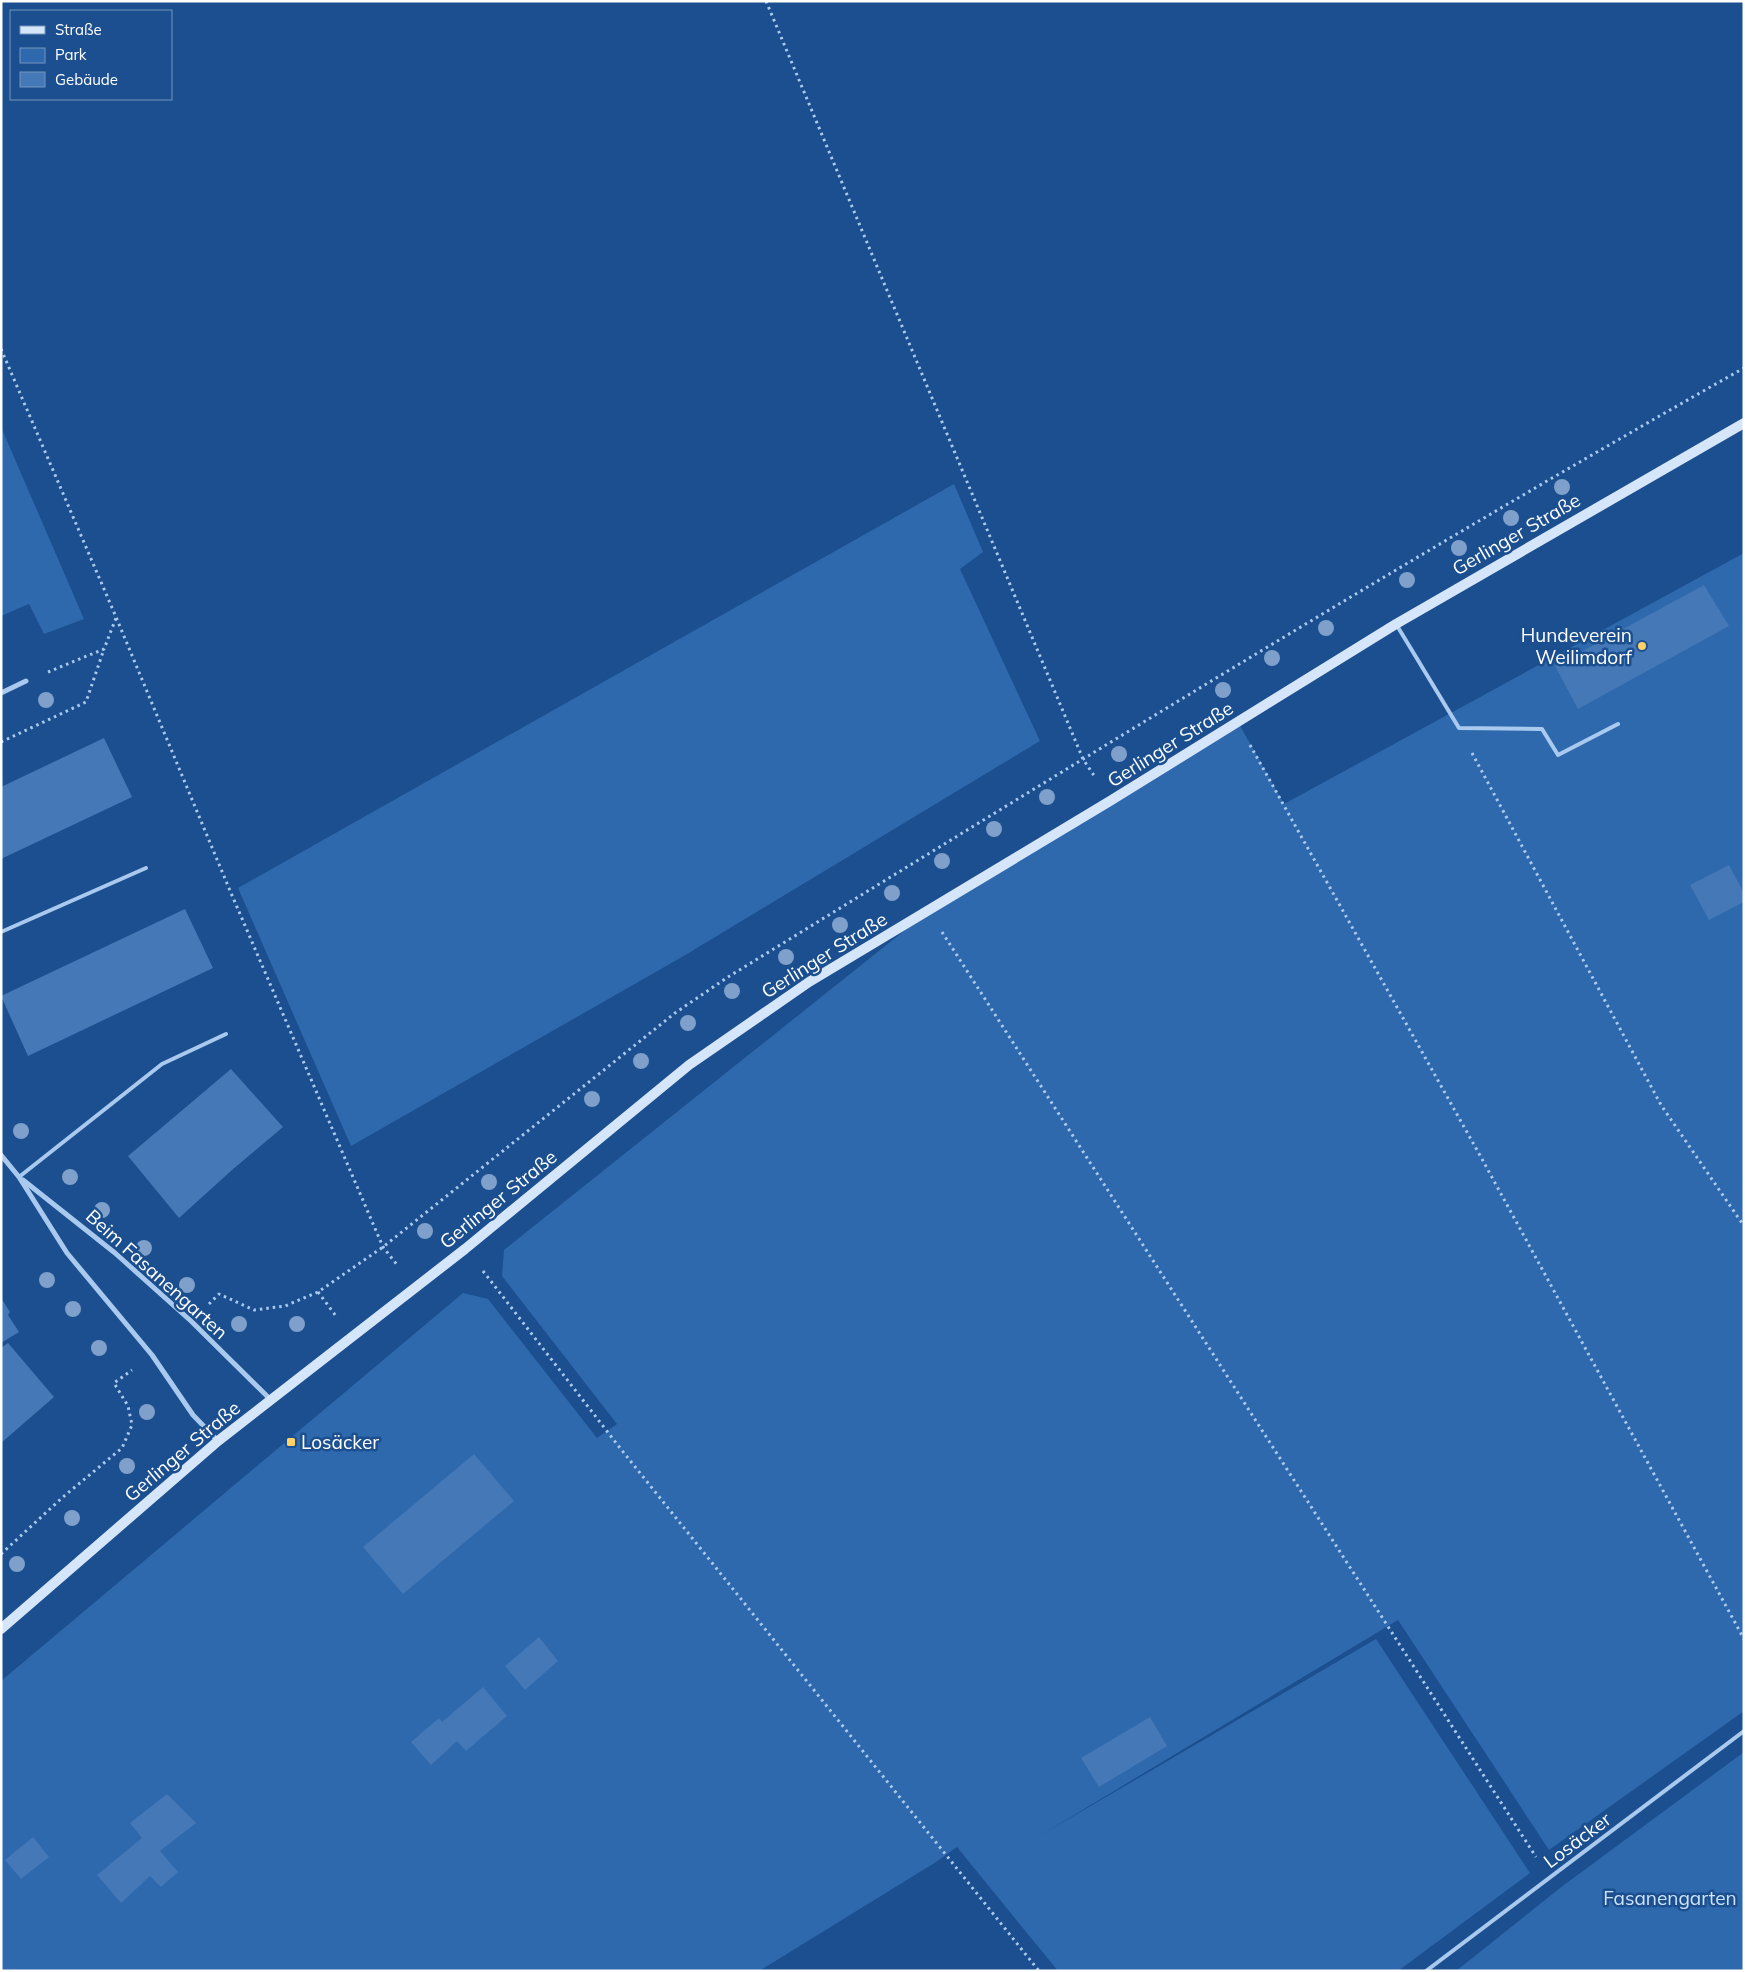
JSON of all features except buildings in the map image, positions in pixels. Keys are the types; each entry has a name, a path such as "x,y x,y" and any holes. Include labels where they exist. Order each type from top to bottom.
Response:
{"main road":[{"name":"Gerlinger Straße","path":"1,1629 218,1441 466,1249 689,1065 809,982 1110,801 1396,624 1744,423"}],"street":[{"path":"1,693 26,681"},
{"name":"Beim Fasanengarten","path":"1,1156 19,1177 67,1253 152,1355 194,1415 218,1441"},
{"name":"Beim Fasanengarten","path":"19,1177 115,1252 191,1321 271,1400"}],"lane":[{"path":"1396,624 1459,728 1542,729 1558,755 1618,724"},
{"path":"1,932 146,868"},
{"path":"19,1177 162,1064 226,1034"},
{"name":"Losäcker","path":"1426,1971 1744,1731"}],"path":[{"path":"766,1 1083,759 1110,801"},
{"path":"1,349 383,1248 415,1288"},
{"path":"1,742 86,702 116,617"},
{"path":"26,681 104,649"},
{"path":"1238,722 1482,1159 1744,1639"},
{"path":"1459,728 1662,1105 1744,1226"},
{"path":"929,911 1550,1878"},
{"path":"466,1249 626,1456 1039,1971"},
{"path":"1,1554 21,1535"}],"green space":[{"path":"1,427 84,619 44,634 29,604 1,616"},
{"path":"954,484 983,552 960,569 1040,741 682,957 351,1146 238,888"},
{"path":"1744,553 1744,1711 1549,1850 1398,1620 1041,1835 1376,1639 1530,1873 1398,1971 1058,1971 957,1847 936,1862 759,1971 1,1971 1,1681 463,1293 488,1299 597,1438 617,1424 502,1276 504,1250 929,911 1238,722 1284,804"},
{"name":"Fasanengarten","path":"1744,1752 1744,1971 1456,1971 1560,1888"}],"place":[{"name":"Hundeverein Weilimdorf","path":"1642,646"},
{"name":"Losäcker","path":"291,1442"}]}
